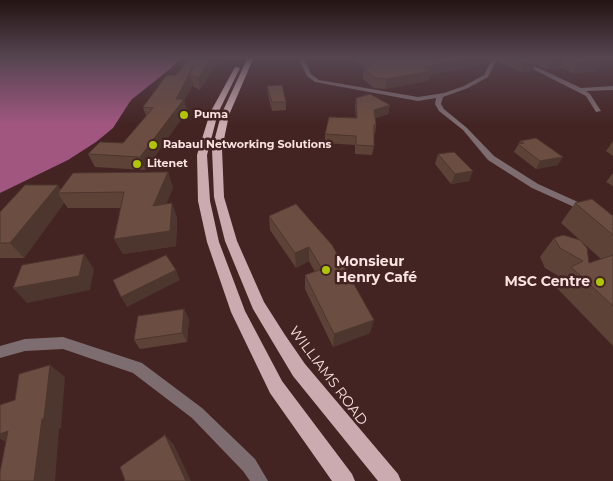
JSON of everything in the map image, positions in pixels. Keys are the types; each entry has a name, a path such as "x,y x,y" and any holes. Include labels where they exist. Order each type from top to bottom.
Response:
{"main road":[{"path":"231,79 214,114 202,155 204,201 213,242 238,312 269,373 282,395 345,481"},
{"name":"WILLIAMS ROAD","path":"241,79 225,115 216,148 219,197 231,242 258,305 284,348 299,370 391,481"}],"street":[{"path":"315,79 418,99 440,96 466,87 480,79"},
{"path":"558,79 588,95 598,111"},
{"path":"580,90 613,88"},
{"path":"440,96 441,110 464,129 491,158 535,186 595,213"},
{"path":"0,352 25,345 63,343 137,368 197,413 249,464 260,481"}],"shaded area":[{"path":"0,79 157,79 131,100 113,128 96,142 68,160 0,193"}],"building":[{"path":"163,79 186,79 176,99 184,99 140,157 88,154 100,142 123,143 153,108 143,107"},
{"path":"282,85 286,102 272,102 267,86"},
{"path":"370,94 390,105 374,110 376,125 374,125 374,146 356,145 356,136 325,134 329,117 357,118 356,98"},
{"path":"536,138 563,157 540,161 518,144 524,143 520,141"},
{"path":"454,152 473,171 455,174 438,154"},
{"path":"168,172 153,206 172,203 170,231 114,239 124,192 58,193 73,173"},
{"path":"25,185 58,185 10,243 0,243 0,212"},
{"path":"592,199 613,216 613,235 575,203"},
{"path":"296,204 332,245 374,320 334,334 305,275 322,269 309,247 295,253 269,216"},
{"path":"563,235 580,240 587,248 589,263 613,255 613,306 571,267 583,261 560,248 554,238"},
{"path":"84,254 79,276 13,288 22,265"},
{"path":"166,255 176,270 121,297 113,280"},
{"path":"184,309 182,333 134,340 138,316"},
{"path":"50,365 34,481 0,481 8,431 0,434 0,405 15,400 19,374"},
{"path":"165,435 186,481 124,481 120,467"}],"place":[{"name":"Puma","path":"184,115"},
{"name":"Rabaul Networking Solutions","path":"153,145"},
{"name":"Litenet","path":"137,164"},
{"name":"Monsieur Henry Café","path":"326,270"},
{"name":"MSC Centre","path":"600,282"}]}
